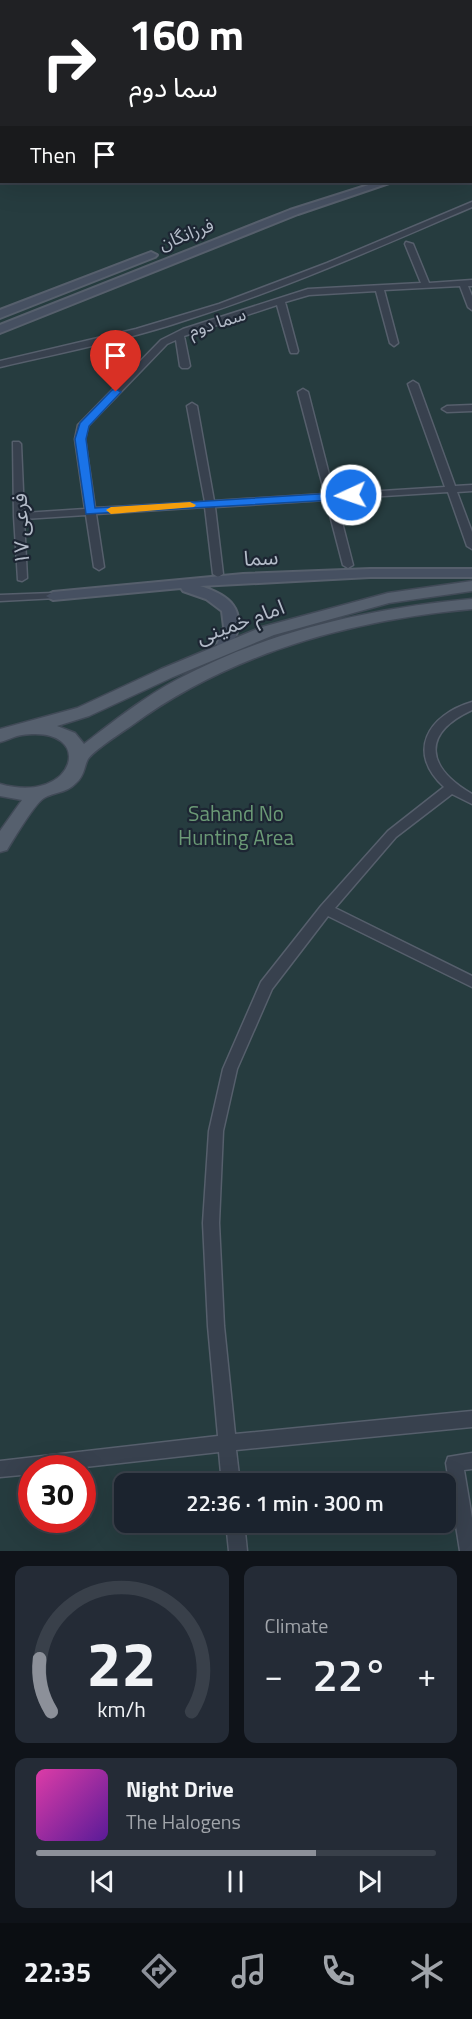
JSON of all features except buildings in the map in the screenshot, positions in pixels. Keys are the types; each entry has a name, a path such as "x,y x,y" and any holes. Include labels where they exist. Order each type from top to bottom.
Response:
{"main road":[{"name":"فرزانگان","path":"0,314 172,247 355,183"},
{"name":"فرزانگان","path":"0,329 283,216 384,183"},
{"name":"سما","path":"53,596 243,578 370,573 472,573"},
{"path":"176,585 217,597 232,615 232,626 223,650"},
{"name":"امام خمینی","path":"0,736 17,729 83,712 268,631 388,598 472,586"},
{"name":"امام خمینی","path":"79,757 135,714 199,676 282,643 376,615 472,604"},
{"path":"0,790 20,795 36,794 62,784 72,776 78,766 79,757 70,739 53,730 17,729"},
{"path":"0,845 36,794"}],"street":[{"path":"0,364 123,335 230,303 285,284 472,204"},
{"path":"409,244 426,286"},
{"path":"468,283 472,307"},
{"name":"سما دوم","path":"99,567 80,439 83,426 164,342 179,334 308,292 468,283"},
{"path":"379,288 394,343"},
{"path":"280,301 294,351"},
{"path":"179,334 185,366"},
{"path":"413,384 472,546"},
{"path":"303,392 348,565"},
{"path":"192,406 210,504 218,574"},
{"path":"447,409 472,408"},
{"name":"فرعی ۱۷","path":"16,444 22,578"},
{"path":"19,516 472,488"},
{"path":"0,598 53,596"},
{"path":"472,706 445,719 430,740 429,757 436,773 451,788 472,800"},
{"path":"230,1473 216,1326 211,1224 216,1131 230,1069 266,986 326,909 392,834 451,788"},
{"path":"326,909 472,982"},
{"path":"0,1469 227,1443 472,1419"},
{"path":"469,1551 454,1463 472,1461"},
{"path":"236,1533 238,1551"}],"green space":[{"name":"Sahand No Hunting Area","path":"0,183 472,183 472,1551 0,1551"}],"slow traffic":[{"path":"111,510 190,505"}],"route":[{"path":"116,392 83,426 80,439 90,512 351,495"}]}
